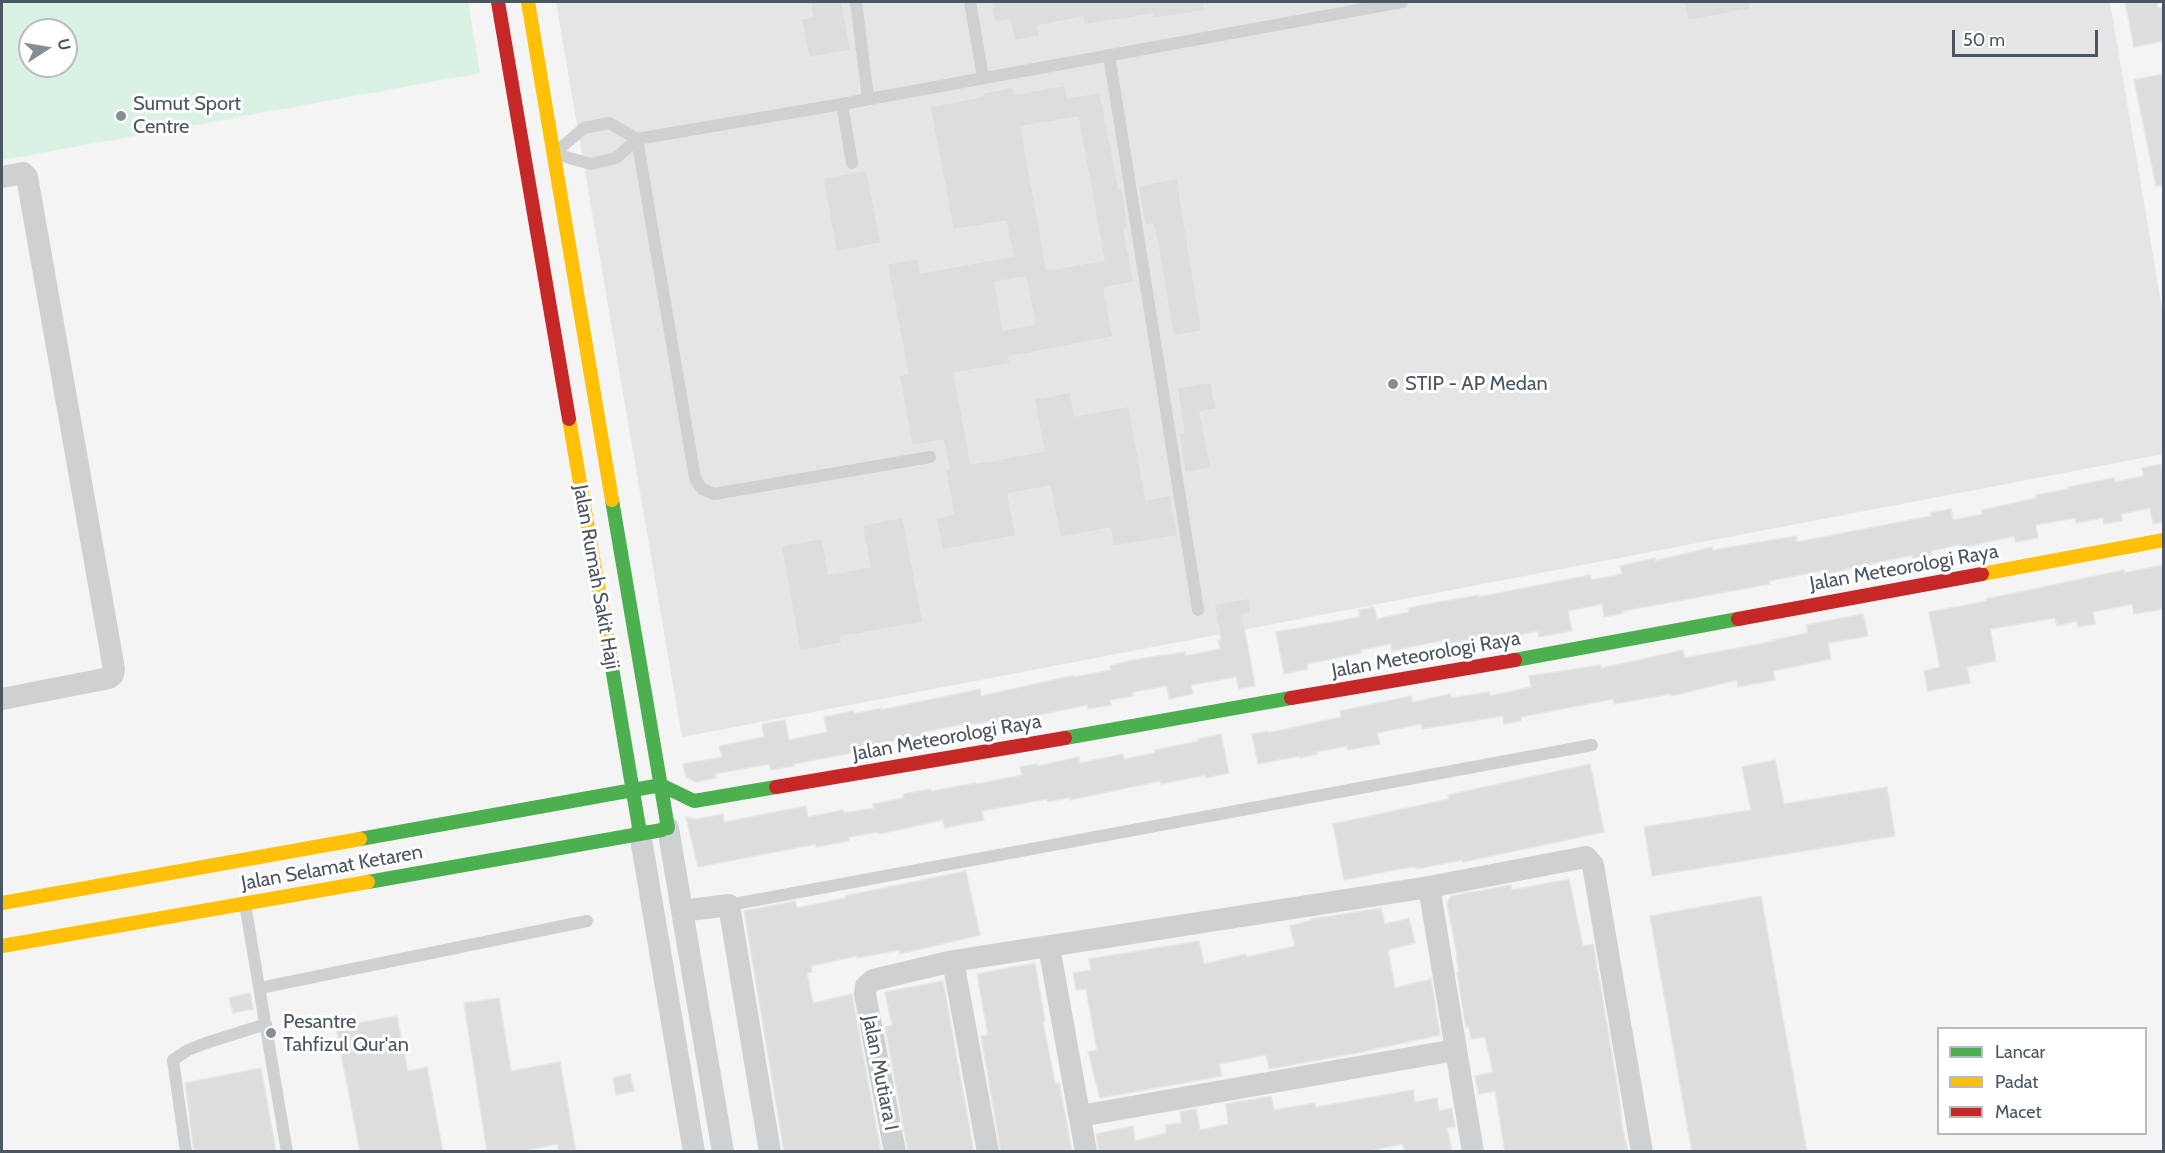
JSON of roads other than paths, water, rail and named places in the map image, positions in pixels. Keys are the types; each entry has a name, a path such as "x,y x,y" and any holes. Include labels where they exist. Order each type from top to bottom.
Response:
{"street":[{"name":"Jalan Rumah Sakit Haji","path":"498,2 539,156 661,785 723,1152"},
{"name":"Jalan Rumah Sakit Haji","path":"528,2 539,156 633,790 694,1152"},
{"path":"2,177 23,173 27,177 114,669 109,678 2,699"},
{"name":"Jalan Meteorologi Raya","path":"694,801 1558,652 2163,540"},
{"name":"Jalan Selamat Ketaren","path":"2,903 75,896 661,785"},
{"path":"661,785 694,801 668,828"},
{"name":"Jalan Selamat Ketaren","path":"2,946 81,926 245,903 668,828"},
{"path":"988,1152 953,961 1429,887 1582,857 1592,862 1642,1152"},
{"path":"1429,887 1473,1152"},
{"path":"682,911 729,905 770,1152"},
{"path":"1049,946 1086,1152"},
{"name":"Jalan Mutiara I","path":"895,1152 865,994 866,986 873,980 953,961"},
{"path":"1080,1116 1455,1050"}],"lane":[{"path":"856,2 868,98"},
{"path":"970,2 983,77"},
{"path":"539,156 591,164 616,158 637,139 842,104 1377,4 1402,2"},
{"path":"1109,55 1198,610"},
{"path":"842,104 852,163"},
{"path":"539,156 584,128 609,123 637,139"},
{"path":"637,139 695,478 702,489 714,494 930,457"},
{"path":"729,905 1592,745"},
{"path":"245,903 287,1152"},
{"path":"260,988 587,921"},
{"path":"186,1152 173,1060 197,1046 266,1024"}],"place":[{"name":"Sumut Sport Centre","path":"121,116"},
{"name":"STIP - AP Medan","path":"1393,384"},
{"name":"Pesantre Tahfizul Qur'an","path":"271,1033"}]}
